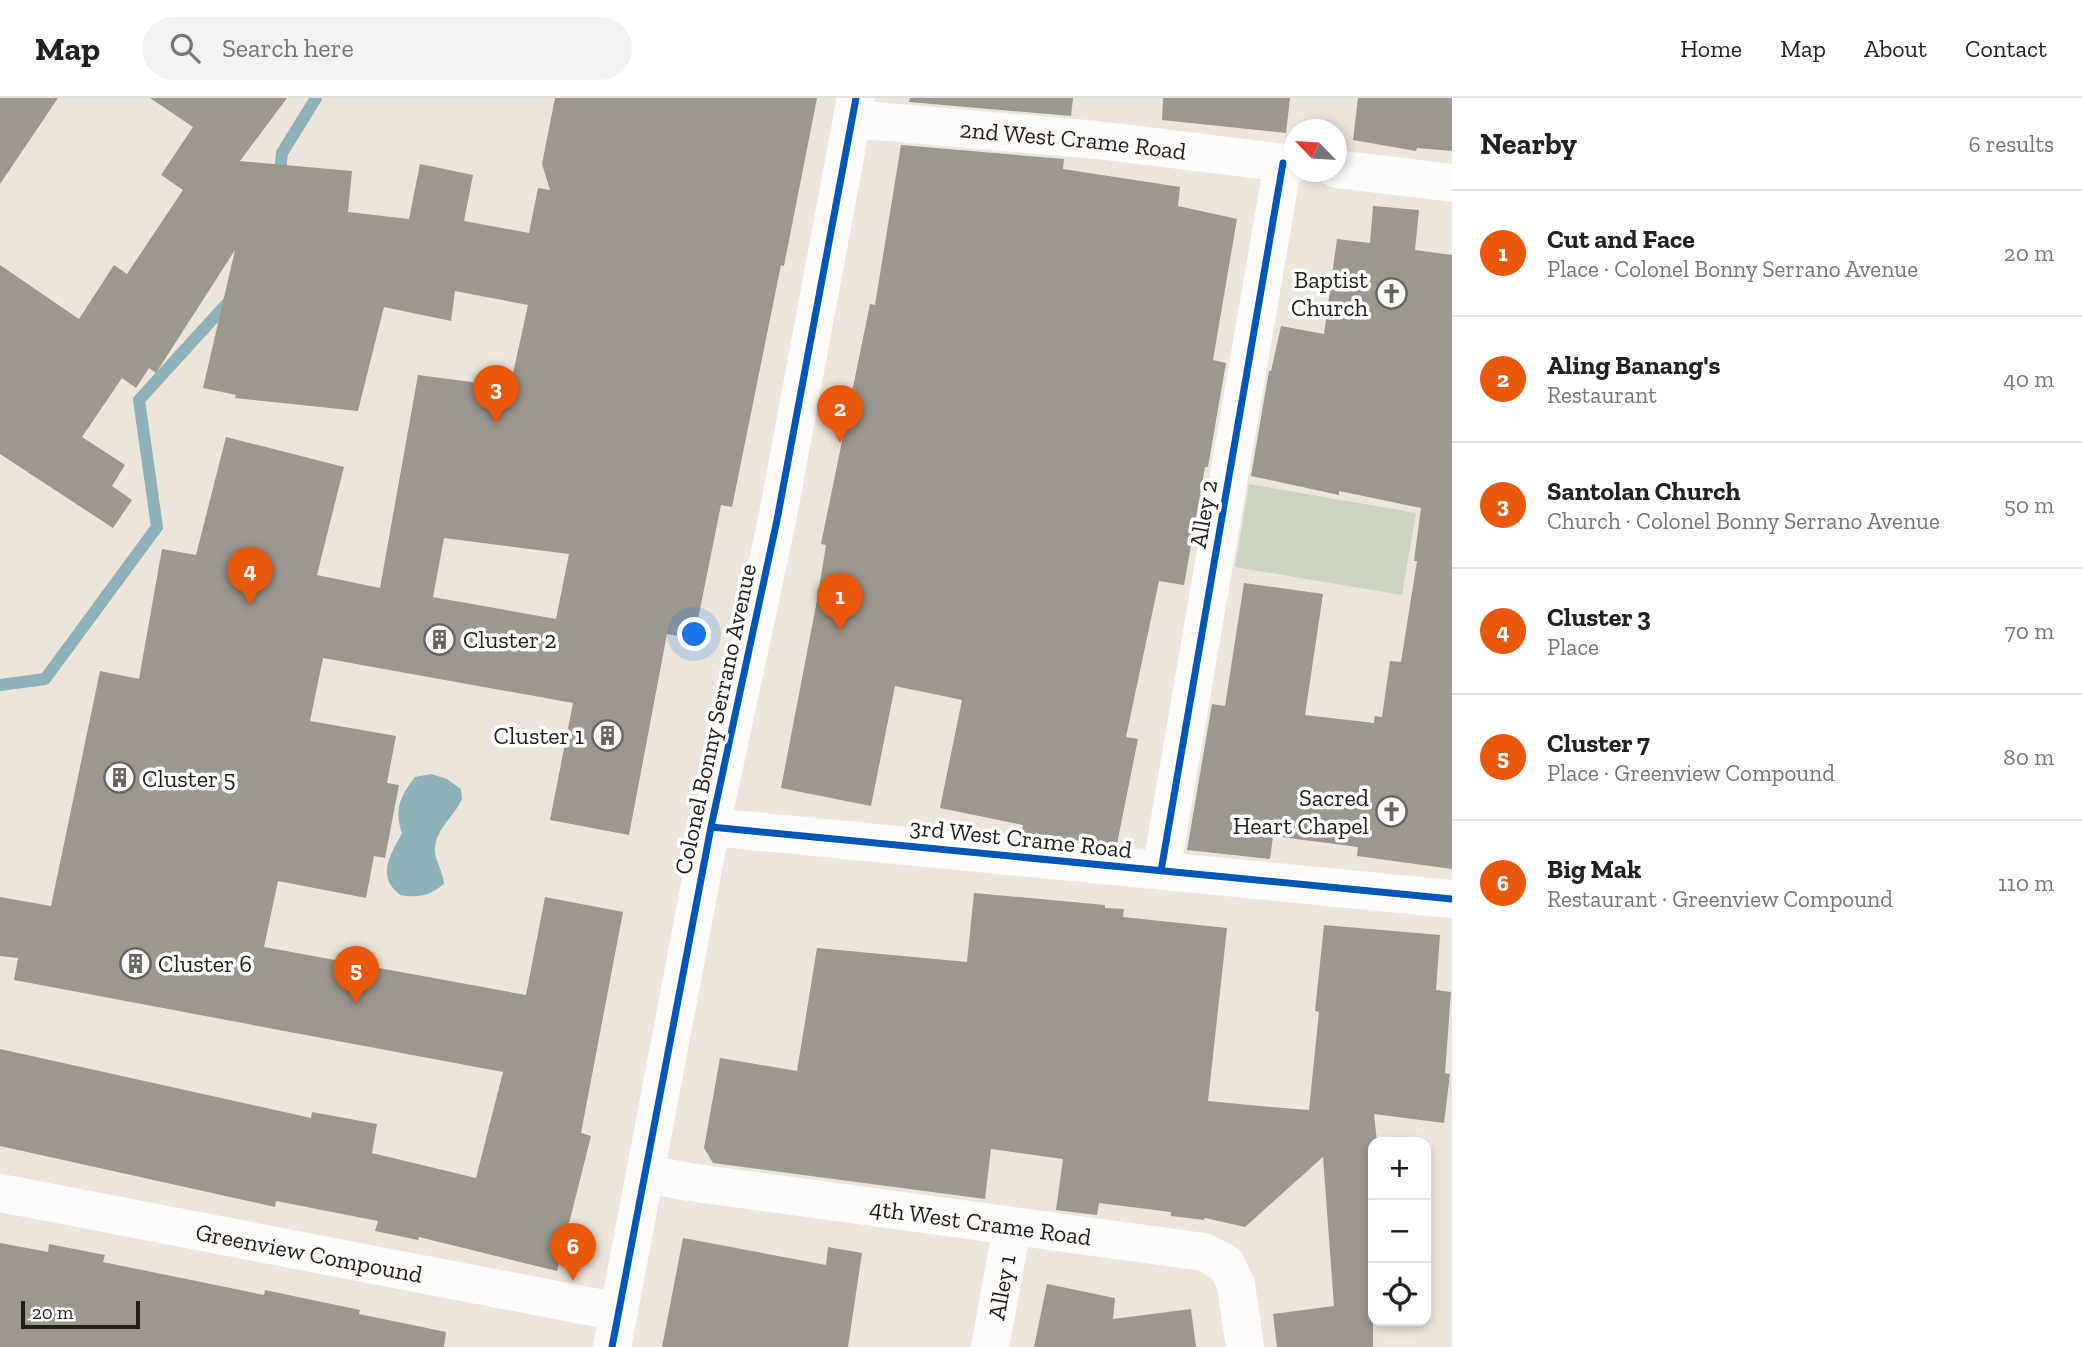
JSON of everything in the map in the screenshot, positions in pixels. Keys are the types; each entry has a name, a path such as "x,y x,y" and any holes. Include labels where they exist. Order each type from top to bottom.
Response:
{"street":[{"name":"2nd West Crame Road","path":"854,109 1284,163"},
{"name":"Colonel Bonny Serrano Avenue","path":"616,1329 711,827 777,520 854,109"},
{"path":"1347,170 1452,183"},
{"name":"Alley 2","path":"1161,871 1286,182"},
{"name":"3rd West Crame Road","path":"711,827 1452,899"},
{"name":"4th West Crame Road","path":"646,1174 1204,1252 1226,1264 1236,1285 1245,1347"},
{"name":"Greenview Compound","path":"0,1193 616,1329"},
{"name":"Alley 1","path":"990,1347 1012,1227"}],"green space":[{"path":"1249,484 1416,513 1402,595 1235,567"}],"water":[{"path":"431,774 447,779 461,789 462,799 459,806 441,830 436,844 435,852 444,884 424,895 400,895 390,884 387,869 390,856 402,833 400,804 415,777"}],"building":[{"path":"0,98 58,98 0,184"},
{"path":"150,98 287,98 240,161 352,171 348,212 409,219 420,164 473,175 464,221 529,233 538,188 550,190 542,164 555,98 817,98 732,507 721,505 694,639 667,634 629,835 550,820 573,703 323,658 310,721 396,736 387,783 399,785 385,858 374,856 366,898 278,881 264,947 526,995 545,897 623,912 581,1133 591,1136 557,1271 419,1237 418,1240 375,1231 378,1221 276,1201 275,1207 0,1146 0,1049 311,1118 312,1112 377,1124 372,1153 476,1178 503,1072 14,980 18,958 0,956 0,897 51,906 100,671 139,679 162,549 196,555 226,437 344,467 317,575 380,588 418,375 510,387 528,305 455,291 451,321 384,307 358,411 235,398 236,395 203,388 235,250 156,373 149,368 136,388 122,378 82,437 125,465 112,486 132,500 113,528 0,454 0,265 79,319 114,265 127,274 183,190 161,175 193,127","holes":["444,538 569,554 556,619 433,597"]},
{"path":"910,98 1073,98 1071,116 909,102"},
{"path":"1163,98 1290,98 1288,119 1284,119 1284,133 1162,120"},
{"path":"1358,98 1452,98 1452,151 1417,148 1416,151 1353,140"},
{"path":"901,145 1064,159 1063,169 1180,187 1178,206 1237,219 1213,360 1226,363 1208,467 1205,467 1184,585 1159,581 1126,737 1138,739 1117,844 1021,835 1023,825 940,808 962,700 895,686 871,806 781,788 818,595 826,545 821,544 870,304 875,305"},
{"path":"1373,206 1419,210 1415,250 1452,255 1452,869 1357,856 1358,847 1273,836 1270,859 1187,850 1212,704 1225,706 1244,583 1323,594 1305,715 1374,723 1375,716 1382,717 1390,661 1401,662 1417,561 1414,561 1421,508 1339,491 1339,495 1251,476 1269,371 1281,326 1324,334 1337,239 1370,243"},
{"path":"974,893 1105,905 1105,908 1124,909 1123,917 1227,928 1208,1101 1309,1110 1324,925 1440,935 1436,990 1451,992 1445,1073 1450,1074 1444,1123 1374,1114 1376,1137 1368,1137 1368,1326 1373,1326 1373,1347 1277,1347 1273,1314 1334,1306 1323,1157 1245,1227 1205,1218 1171,1216 1171,1212 1099,1203 1097,1215 1056,1210 1063,1159 991,1149 985,1199 713,1163 704,1148 720,1058 797,1071 817,948 967,962"},
{"path":"683,1238 826,1265 828,1247 862,1253 848,1347 662,1347"},
{"path":"0,1243 48,1252 49,1244 105,1255 103,1262 264,1295 265,1290 360,1310 359,1314 446,1332 444,1347 0,1347"},
{"path":"1047,1284 1115,1298 1113,1319 1191,1309 1196,1347 1034,1347"}],"waterway":[{"path":"279,179 282,153 316,98"},
{"path":"0,685 45,679 157,527 139,400 232,298"}],"cycle path":[{"path":"612,1347 711,827 777,520 856,98"},
{"path":"1161,871 1283,163"},
{"path":"711,827 1452,899"}],"place":[{"name":"Baptist Church","path":"1391,293"},
{"name":"Santolan Church","path":"496,423"},
{"name":"Aling Banang's","path":"840,443"},
{"name":"Cluster 3","path":"250,605"},
{"name":"Cut and Face","path":"840,631"},
{"name":"Cluster 2","path":"440,639"},
{"name":"Cluster 1","path":"607,735"},
{"name":"Cluster 5","path":"119,778"},
{"name":"Sacred Heart Chapel","path":"1392,811"},
{"name":"Cluster 6","path":"135,963"},
{"name":"Cluster 7","path":"356,1004"},
{"name":"Big Mak","path":"573,1281"}]}
